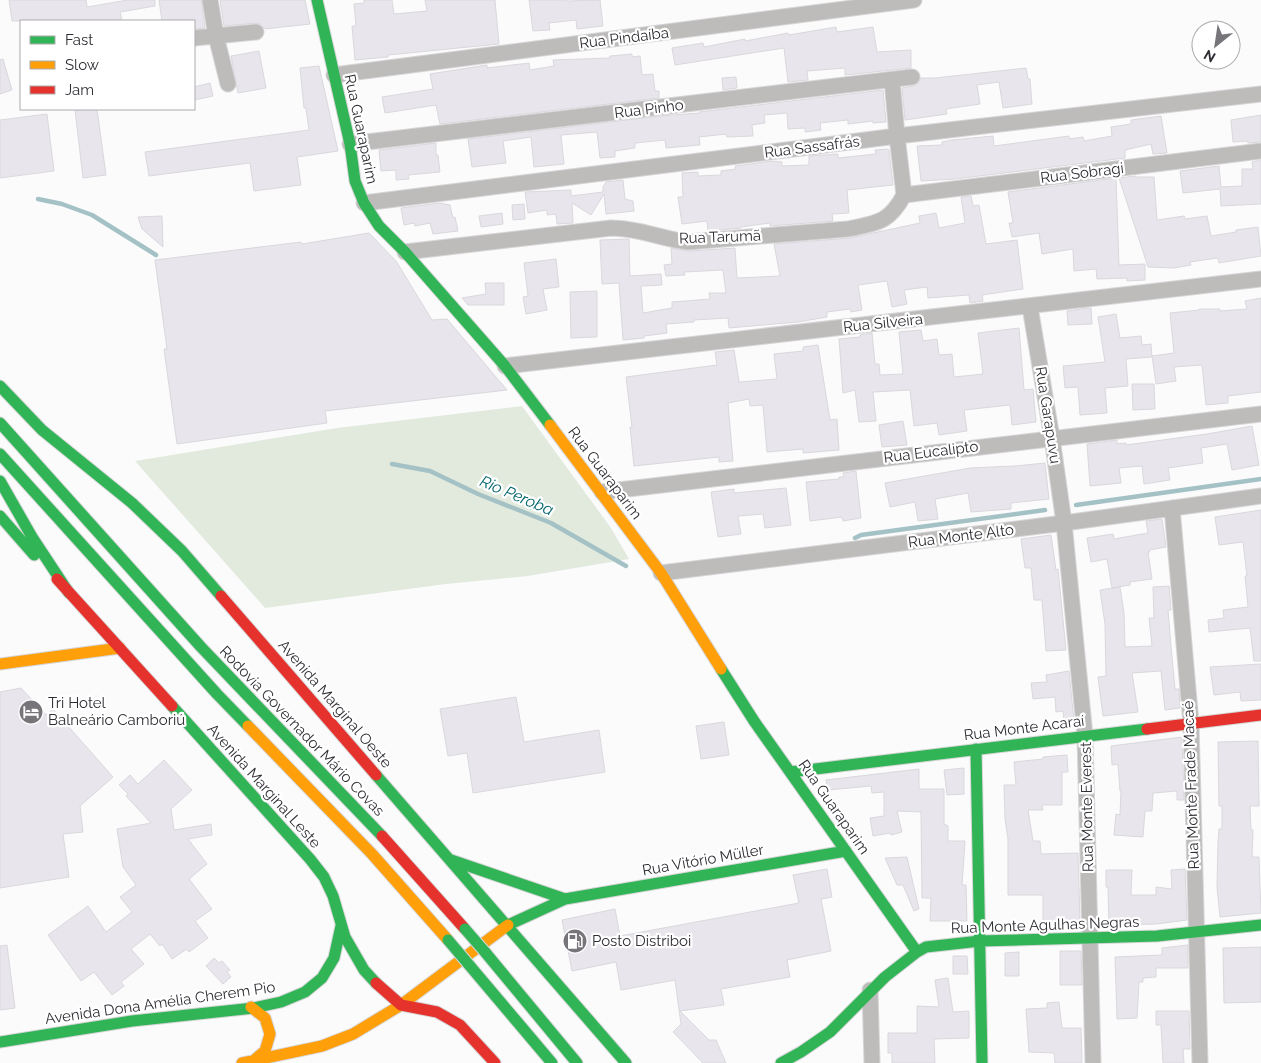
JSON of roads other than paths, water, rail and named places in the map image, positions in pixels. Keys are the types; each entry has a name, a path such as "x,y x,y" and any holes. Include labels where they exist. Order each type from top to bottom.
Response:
{"main road":[{"name":"Rua Guaraparim","path":"317,0 350,144 355,181 364,203 379,226 405,252 505,366 602,492 661,573 754,721 917,952"},
{"name":"Avenida Marginal Oeste","path":"0,386 42,430 132,503 182,551 626,1063"},
{"name":"Rodovia Governador Mário Covas","path":"0,423 201,647 374,827 465,928 577,1063"},
{"path":"0,454 206,682 372,854 552,1063"},
{"path":"0,481 32,537 69,593"},
{"name":"Avenida Marginal Leste","path":"0,516 324,877 333,896 341,926 353,954 380,988 401,1005 437,1012 450,1018 464,1029 495,1063"},
{"path":"0,664 120,648"},
{"name":"Rua Monte Acaraí","path":"790,772 1261,715"},
{"path":"976,749 982,1063"},
{"name":"Rua Vitório Müller","path":"401,1005 508,925 566,899 846,850"},
{"name":"Rua Vitório Müller","path":"451,860 566,899"},
{"name":"Rua Monte Agulhas Negras","path":"781,1063 830,1032 870,990 898,966 917,952 935,945 980,941 1157,936 1261,925"},
{"name":"Avenida Dona Amélia Cherem Pio","path":"0,1042 131,1021 279,1003 298,997 317,984 331,964 338,946 341,926"},
{"path":"247,1062 322,1046 353,1034 401,1005"},
{"path":"247,1062 265,1051 270,1034 265,1018 252,1007"}],"street":[{"path":"210,0 216,36 228,84"},
{"name":"Rua Pindaíba","path":"334,75 914,0"},
{"path":"195,38 256,32"},
{"name":"Rua Pinho","path":"350,144 912,77"},
{"path":"892,80 896,136 904,195"},
{"name":"Rua Sassafrás","path":"364,203 896,136 1261,94"},
{"name":"Rua Sobragi","path":"904,195 1261,151"},
{"name":"Rua Tarumã","path":"405,252 611,228 637,230 672,240 688,242 848,229 870,225 889,216 897,209 904,195"},
{"name":"Rua Silveira","path":"505,366 1261,279"},
{"name":"Rua Garapuvu","path":"1030,307 1064,523"},
{"name":"Rua Eucalipto","path":"602,492 1261,414"},
{"name":"Rua Monte Alto","path":"661,573 1064,523 1261,496"},
{"name":"Rua Monte Frade Macaé","path":"1172,508 1191,724 1200,1063"},
{"name":"Rua Monte Everest","path":"1064,523 1085,736 1093,1063"},
{"path":"870,990 872,1063"}],"waterway":[{"name":"Rio Peroba","path":"38,199 62,204 92,215 156,255"},
{"name":"Rio Peroba","path":"392,464 430,471 478,494 551,523 626,566"},
{"path":"1076,505 1261,479"},
{"path":"855,538 861,535 1045,510"}],"place":[{"name":"Tri Hotel Balneário Camboriú","path":"31,712"},
{"name":"Posto Distriboi","path":"575,941"}]}
